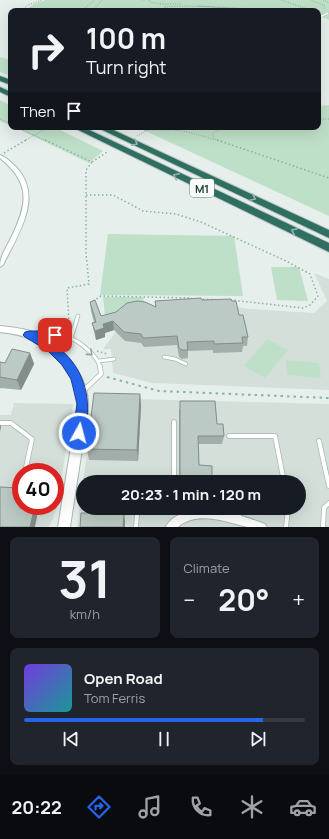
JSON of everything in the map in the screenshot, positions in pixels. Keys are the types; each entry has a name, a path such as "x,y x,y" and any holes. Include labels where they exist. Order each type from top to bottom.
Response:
{"highway":[{"name":"M1","path":"82,130 329,248"},
{"name":"M1","path":"106,130 329,234"}],"street":[{"path":"0,156 13,167 23,181 27,201 22,217 0,265"},
{"path":"0,329 29,335 52,348 66,362 77,378 83,404 78,448 65,521 59,527"},
{"path":"171,527 188,515 212,514 257,526"}],"lane":[{"path":"321,16 328,13"},
{"path":"71,338 78,316"},
{"path":"29,335 64,336 74,339 99,361 101,366 101,374 81,393"},
{"path":"52,348 64,336"},
{"path":"164,357 175,359 186,364"},
{"path":"99,361 114,359"},
{"path":"174,422 174,475"},
{"path":"0,423 11,423 32,439 27,463"},
{"path":"229,436 275,436 283,475"},
{"path":"319,442 329,486"},
{"path":"322,527 324,508 329,503"},
{"path":"136,527 137,515"},
{"path":"239,515 239,521"},
{"path":"286,527 287,515"}],"path":[{"path":"24,8 28,5 42,0"},
{"path":"85,8 95,0"},
{"path":"94,8 102,0"},
{"path":"149,0 150,2 161,4 238,8"},
{"path":"281,0 289,2 297,8"},
{"path":"310,0 324,5 325,8 323,10"},
{"path":"323,0 329,3"},
{"path":"166,8 164,7 188,5 226,8"},
{"path":"22,130 92,162"},
{"path":"0,156 44,130"},
{"path":"134,138 147,131 174,130 188,132 329,178"},
{"path":"216,140 212,137 212,134 217,130"},
{"path":"69,324 67,288 89,284 86,253 86,170 92,162 107,152"},
{"path":"86,195 113,194 143,211 176,214 201,222 286,261 310,274 318,296 310,305 303,308 208,299 151,298 146,296 101,296 92,302"},
{"path":"106,376 159,391 329,398"}],"shaded area":[{"path":"314,273 329,279 329,390 152,383 113,373 111,349 103,349 116,331 151,309 223,305 249,309 314,313 327,301"},
{"path":"94,398 329,404 329,527 77,527 79,515 306,515 306,475 84,475"},
{"path":"14,403 73,404 64,463 12,463 12,515 54,515 49,527 0,527 0,415 11,415"}],"green space":[{"path":"46,0 329,0 329,20 321,16 321,8 28,8 34,4"},
{"path":"0,57 8,59 8,75 0,72"},
{"path":"0,100 8,104 8,125 0,121"},
{"path":"329,105 329,216 143,130 321,130 321,106"},
{"path":"20,130 60,130 103,151 89,163"},
{"path":"108,234 234,236 243,296 100,295"},
{"path":"271,267 299,267 308,301 277,300"},
{"path":"103,297 143,297 145,306 105,316"},
{"path":"267,339 288,350 265,378 244,366"},
{"path":"286,360 319,363 321,378 287,375"}],"building":[{"path":"201,298 202,300 231,299 232,301 236,301 239,315 243,315 248,337 242,337 243,343 214,344 214,341 187,342 188,350 182,350 179,348 177,336 143,338 141,334 124,332 113,321 103,324 104,328 95,331 92,323 96,322 90,302 95,300 101,316 116,312 127,303 137,301 145,302 156,307 155,301"},
{"path":"12,349 30,353 17,380 0,377 0,362 5,363"},
{"path":"94,393 140,394 137,450 87,449"},
{"path":"180,401 215,401 217,424 223,424 224,436 198,436 199,465 212,466 212,475 180,475"},
{"path":"0,487 12,488 12,515 33,515 30,527 0,527"},
{"path":"81,515 124,515 123,527 80,527"}],"route":[{"path":"55,335 29,335 52,348 66,362 77,378 83,404 79,433"}]}
